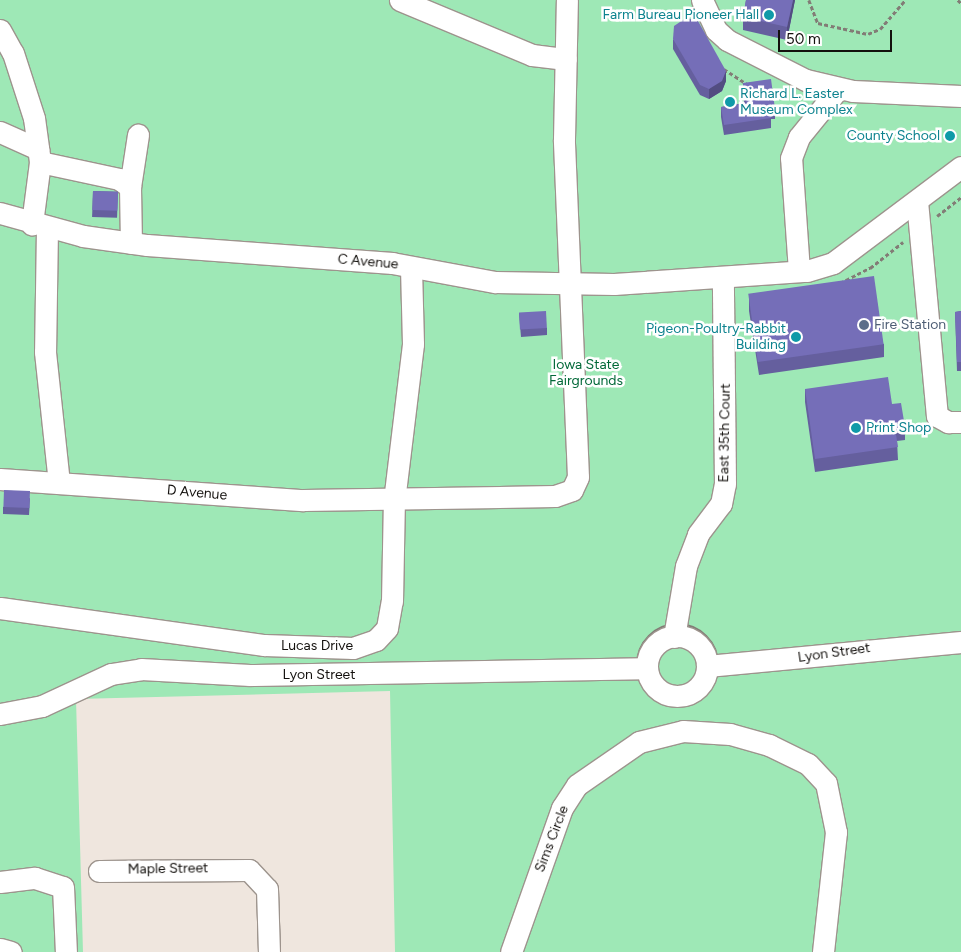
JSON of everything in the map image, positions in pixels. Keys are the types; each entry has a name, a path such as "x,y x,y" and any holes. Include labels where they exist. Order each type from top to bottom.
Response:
{"street":[{"path":"400,0 532,55 566,60"},
{"name":"D Avenue","path":"0,479 303,500 394,501 555,496 572,490 578,477 568,284 567,0"},
{"path":"702,0 716,30 745,53 838,89 961,96"},
{"path":"0,30 13,53 34,118 39,156 45,352 59,482"},
{"path":"799,271 791,158 799,137 838,89"},
{"path":"0,132 39,156 119,179 130,187"},
{"path":"131,243 130,187 138,135"},
{"name":"C Avenue","path":"0,214 40,226 131,243 411,267 495,282 568,284 799,271 833,263 850,253 961,167"},
{"path":"917,202 937,416 948,422 961,422"},
{"name":"Lucas Drive","path":"0,608 264,645 353,648 376,640 387,628 392,601 394,501 413,344 411,267"},
{"name":"East 35th Court","path":"675,630 679,591 692,549 721,504 725,484 731,276"},
{"path":"675,630 697,644 713,666 696,690 680,701 654,686 642,669 654,647 675,630"},
{"name":"Lyon Street","path":"713,666 961,642"},
{"name":"Lyon Street","path":"0,714 42,706 111,674 141,669 250,675 642,669"},
{"path":"680,701 683,731"},
{"name":"Sims Circle","path":"511,952 562,808 577,785 639,742 683,731 730,734 769,745 808,764 826,784 836,832 823,952"},
{"name":"Maple Street","path":"99,871 237,868 260,878 267,889 269,952"},
{"path":"0,882 35,878 63,887 66,952"},
{"path":"0,949 11,952"}],"path":[{"path":"809,0 818,23 868,34 880,29 905,0"},
{"path":"958,0 961,3"},
{"path":"717,65 750,86"},
{"path":"675,630 703,632 718,653 713,666 712,690 702,698 680,701 651,696 642,669 642,644 652,633 675,630"}],"green space":[{"name":"Iowa State Fairgrounds","path":"0,0 961,0 961,952 395,952 390,691 76,699 83,952 0,952"}],"building":[{"name":"Farm Bureau Pioneer Hall","path":"746,0 793,0 787,27 743,17"},
{"path":"686,18 698,21 726,71 722,81 709,89 700,85 673,39 674,26"},
{"path":"771,79 775,109 770,109 771,118 724,125 721,107 746,103 743,83"},
{"path":"93,191 118,192 117,211 92,210"},
{"path":"874,276 884,344 758,362 748,294"},
{"path":"546,311 547,328 520,329 519,312"},
{"path":"961,311 961,362 957,362 955,312"},
{"name":"Print Shop","path":"888,377 892,404 901,403 905,427 895,428 898,447 815,459 805,389"},
{"path":"4,490 30,491 29,508 3,507"}],"place":[{"name":"Farm Bureau Pioneer Hall","path":"769,15"},
{"name":"Richard L. Easter Museum Complex","path":"730,102"},
{"name":"County School","path":"950,136"},
{"name":"Fire Station","path":"864,325"},
{"name":"Pigeon-Poultry-Rabbit Building","path":"796,337"},
{"name":"Print Shop","path":"856,428"}]}
